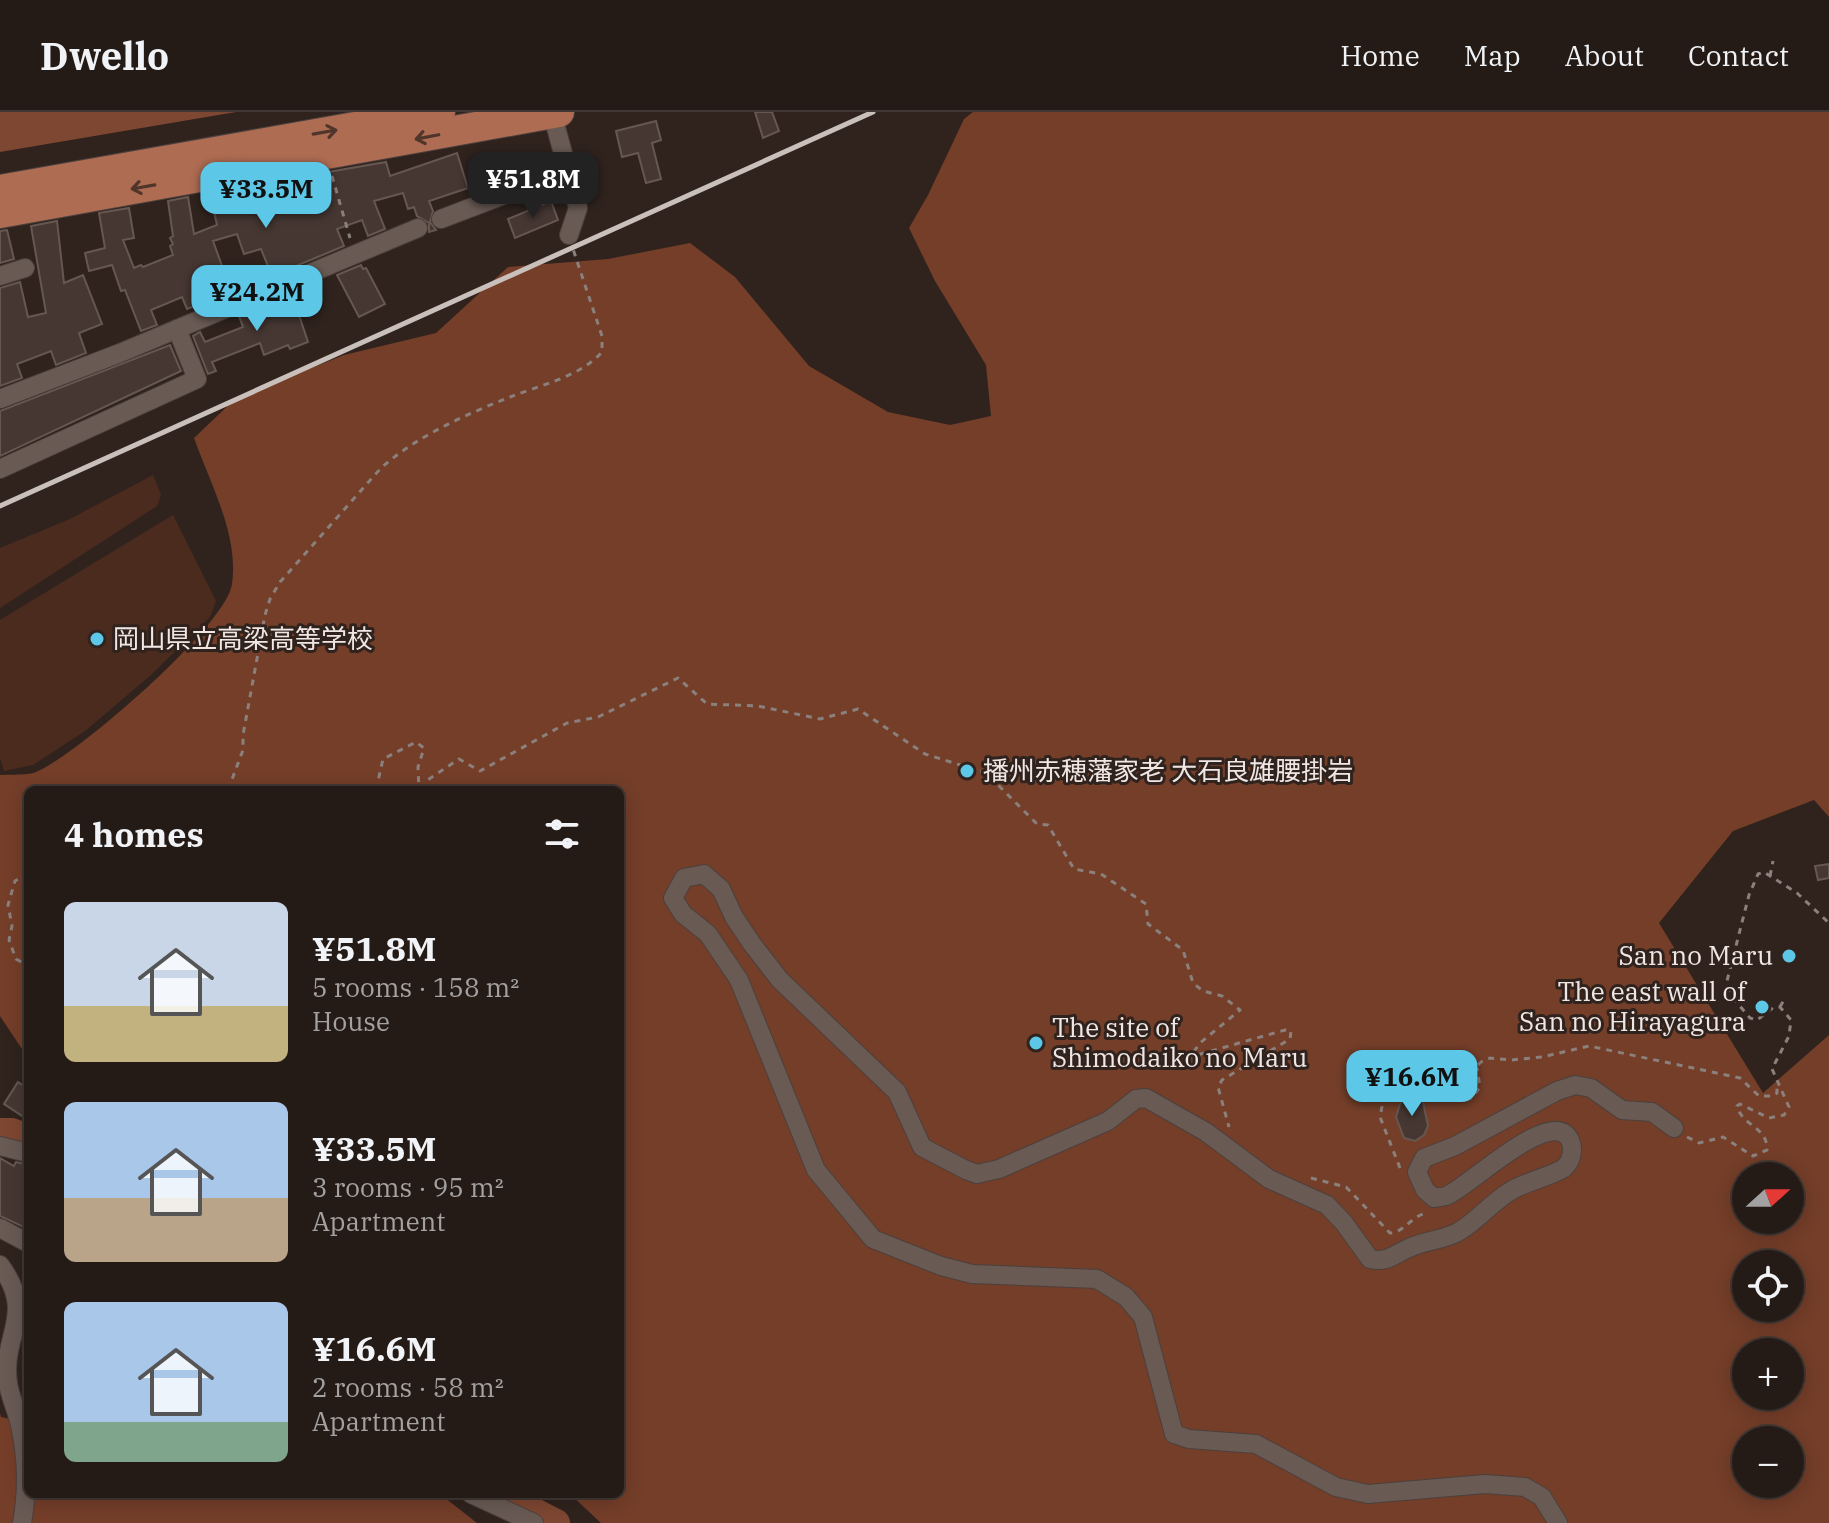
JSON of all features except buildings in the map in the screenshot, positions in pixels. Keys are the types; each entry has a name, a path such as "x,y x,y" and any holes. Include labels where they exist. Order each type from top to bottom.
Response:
{"highway":[{"path":"0,190 440,112"},
{"path":"0,213 555,113"}],"street":[{"path":"555,113 578,208 569,235"},
{"path":"441,219 567,171"},
{"path":"0,399 418,228"},
{"path":"0,276 25,268"},
{"path":"0,469 197,379 177,329"},
{"path":"1558,1523 1542,1497 1525,1487 1485,1484 1368,1494 1336,1487 1256,1444 1189,1439 1174,1434 1143,1317 1126,1297 1097,1279 972,1274 941,1266 873,1239 816,1170 739,980 708,934 683,914 673,898 684,878 704,874 721,889 734,917 780,980 897,1092 922,1147 977,1174 999,1169 1108,1121 1136,1099 1146,1098 1206,1132 1269,1179 1327,1205 1370,1259 1387,1261 1409,1248 1458,1233 1499,1197 1531,1179 1564,1168 1571,1159 1572,1150 1569,1139 1563,1132 1555,1130 1538,1134 1445,1197 1434,1198 1425,1190 1417,1172 1424,1158 1455,1146 1557,1091 1575,1085 1591,1088 1622,1110 1652,1112 1674,1128"},
{"path":"0,1146 24,1152"},
{"path":"0,1228 24,1241"},
{"path":"0,1265 12,1280 19,1314 8,1364 8,1382 24,1450"},
{"path":"22,1523 26,1498"},
{"path":"480,1498 534,1523"}],"path":[{"path":"326,155 355,253"},
{"path":"230,786 243,750 243,735 265,615 280,582 381,468 400,451 477,410 581,369 602,352 602,336 569,235"},
{"path":"424,786 426,781 459,759 480,771 567,723 598,717 678,678 707,704 758,706 820,719 858,709 925,754 986,773 1037,824 1048,825 1074,869 1101,874 1146,904 1148,924 1183,950 1193,983 1203,991 1222,996 1240,1010 1200,1043 1190,1057"},
{"path":"377,786 383,759 416,742 424,748 418,767 421,786"},
{"path":"1770,876 1773,861"},
{"path":"1674,1128 1699,1143 1723,1137 1753,1156 1767,1150 1768,1144 1762,1132 1742,1117 1737,1106 1752,1108 1769,1118 1784,1115 1789,1107 1772,1069 1789,1036 1791,1020 1780,1007 1774,1007 1757,1020 1750,1018 1733,998 1727,981 1749,895 1758,874 1764,872 1797,893 1829,923"},
{"path":"24,875 15,881 8,905 12,926 9,940 16,959 24,964"},
{"path":"1780,1007 1785,998"},
{"path":"1153,1053 1172,1051 1190,1057 1291,1031 1290,1039 1222,1080 1218,1087 1232,1135"},
{"path":"1401,1171 1380,1117 1380,1105 1388,1092 1399,1087 1443,1087 1462,1080 1490,1058 1511,1060 1542,1057 1589,1046 1740,1078 1759,1096 1777,1093 1777,1083"},
{"path":"1466,1100 1472,1098 1480,1087 1477,1067"},
{"path":"1415,1106 1419,1086"},
{"path":"1298,1175 1346,1187 1390,1233 1400,1231 1411,1219 1428,1213 1428,1210"}],"shaded area":[{"path":"0,112 236,112 0,152"},
{"path":"973,112 1829,112 1829,817 1814,800 1733,831 1659,923 1763,1093 1829,1035 1829,1523 601,1523 574,1498 624,1498 624,786 24,786 24,1052 0,1016 0,775 36,772 83,741 178,657 224,603 232,584 231,547 222,510 194,438 236,398 344,355 436,333 508,267 608,259 690,243 735,277 809,366 888,412 950,425 991,416 986,365 935,281 909,228 964,119"},
{"path":"153,475 161,495 157,506 0,608 0,548 70,519"},
{"name":"岡山県立高梁高等学校","path":"173,515 216,601 210,617 151,675 85,731 33,765 4,771 0,758 0,620"},
{"path":"0,1413 1,1417 24,1422 24,1498 445,1498 477,1523 0,1523"}],"waterway":[{"path":"0,1132 24,1136"},
{"path":"508,1498 556,1523"}],"railway":[{"path":"0,506 873,112"}],"place":[{"name":"岡山県立高梁高等学校","path":"97,639"},
{"name":"播州赤穂藩家老 大石良雄腰掛岩","path":"967,771"},
{"name":"San no Maru","path":"1789,956"},
{"name":"The east wall of San no Hirayagura","path":"1762,1007"},
{"name":"The site of Shimodaiko no Maru","path":"1036,1043"}]}
